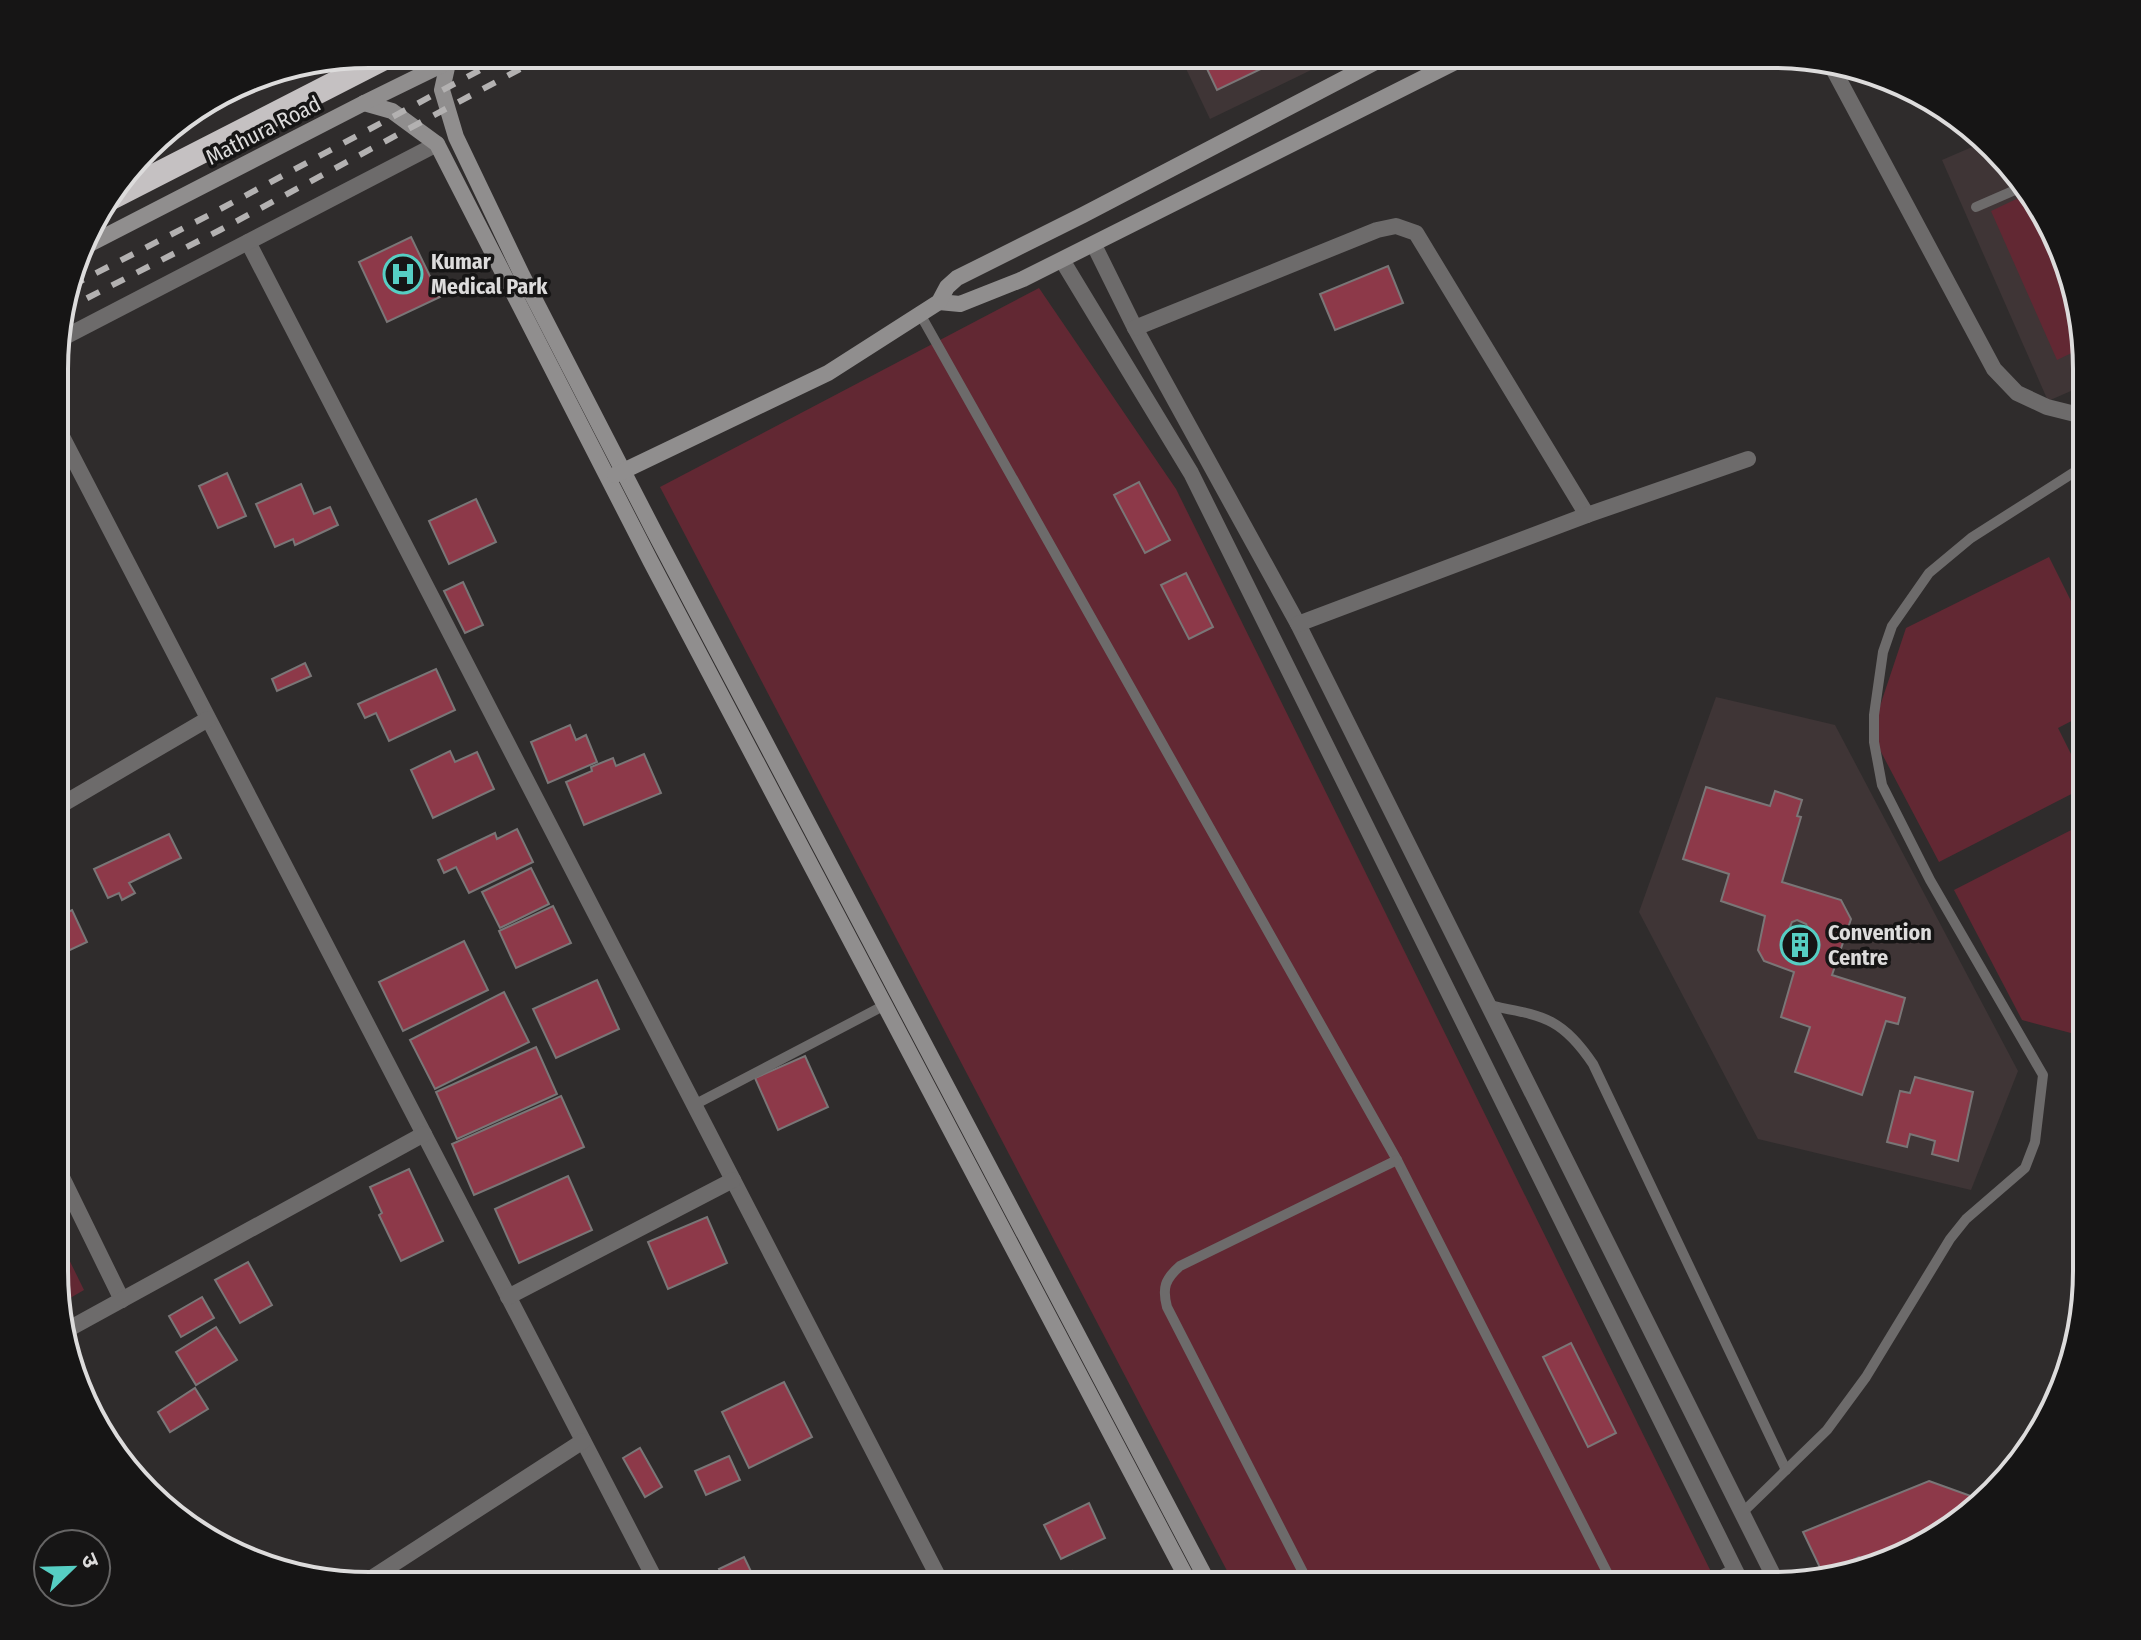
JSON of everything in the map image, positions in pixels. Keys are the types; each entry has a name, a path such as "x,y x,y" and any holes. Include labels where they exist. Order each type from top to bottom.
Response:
{"highway":[{"path":"128,189 364,68"}],"street":[{"name":"Mathura Road","path":"97,240 438,68"},
{"path":"447,68 442,90 456,137 616,474 885,1005 1184,1572"},
{"path":"616,474 828,373 939,302 947,287 957,278 1364,68"},
{"path":"939,302 960,304 1062,260 1443,68"},
{"path":"1837,75 1994,369 2017,393 2047,407 2073,414"},
{"path":"364,103 392,111 437,144 1203,1572"},
{"path":"71,334 437,144"},
{"path":"1135,328 1377,230 1396,226 1416,233 1587,515"},
{"path":"248,242 936,1572"},
{"path":"1094,245 1135,328 1298,624 1772,1572"},
{"path":"1062,260 1191,473 1736,1572"},
{"path":"68,448 651,1572"},
{"path":"1298,624 1587,515 1748,459"},
{"path":"68,801 208,719"},
{"path":"73,1326 424,1134"},
{"path":"508,1297 733,1180"},
{"path":"68,1190 122,1300"},
{"path":"382,1572 583,1441"}],"lane":[{"path":"1976,207 2014,190"},
{"path":"920,314 1397,1160 1607,1572"},
{"path":"1742,1513 1827,1430 1866,1377 1950,1239 1966,1219 2025,1168 2035,1142 2043,1075 1930,880 1882,785 1874,742 1874,715 1883,652 1892,626 1929,573 1971,538 2073,473"},
{"path":"694,1105 885,1005"},
{"path":"1488,1005 1555,1022 1574,1038 1593,1064 1786,1470"},
{"path":"1303,1572 1167,1307 1163,1292 1167,1278 1180,1266 1397,1160"},
{"path":"1727,1572 1734,1568"}],"shaded area":[{"path":"1186,68 1315,68 1210,119"},
{"path":"1974,146 1998,170 2033,218 2063,291 2072,349 2073,390 2048,401 1942,160"},
{"path":"2019,198 2033,218 2063,291 2072,353 2057,360 1991,211"},
{"path":"1039,288 1176,489 1711,1572 1228,1572 660,487"},
{"path":"2049,557 2073,605 2073,720 2058,728 2073,758 2073,793 1939,862 1871,733 1906,628"},
{"path":"1716,697 1835,725 2018,1071 1971,1190 1758,1139 1639,912"},
{"path":"2073,829 2073,1034 2022,1020 1954,890"},
{"path":"68,1257 84,1290 70,1298"}],"building":[{"path":"1207,68 1263,68 1217,90"},
{"path":"411,237 440,297 387,322 359,262"},
{"path":"1388,266 1403,303 1335,330 1320,294"},
{"path":"227,473 246,516 218,528 199,486"},
{"path":"1139,482 1170,540 1145,553 1114,495"},
{"path":"301,484 314,514 330,507 338,525 295,545 293,539 275,547 256,504"},
{"path":"476,499 496,542 449,564 429,521"},
{"path":"1186,573 1213,627 1189,639 1161,585"},
{"path":"463,582 483,625 465,633 444,591"},
{"path":"305,663 311,676 277,691 272,679"},
{"path":"436,669 455,710 389,741 376,713 365,718 358,704"},
{"path":"570,725 576,740 586,735 597,762 548,783 531,742"},
{"path":"450,751 455,762 477,752 494,789 433,818 411,770"},
{"path":"644,754 661,793 584,825 566,782 613,758 616,766"},
{"name":"Convention Centre","path":"1706,787 1770,806 1775,791 1802,800 1797,816 1801,817 1782,882 1841,900 1851,919 1832,975 1905,998 1898,1024 1886,1021 1862,1095 1795,1072 1810,1027 1781,1017 1794,972 1764,961 1758,950 1765,916 1721,901 1729,874 1683,859","holes":["1797,920 1806,924 1807,934 1801,940 1788,932 1792,922"]},
{"path":"517,829 533,862 469,893 456,867 444,873 438,860 495,833 497,839"},
{"path":"169,834 181,858 129,883 135,893 122,900 119,893 108,898 94,869"},
{"path":"531,868 549,904 500,928 482,892"},
{"path":"553,906 571,943 516,968 499,931"},
{"path":"72,910 87,942 68,951 68,912"},
{"path":"464,941 488,990 403,1031 379,982"},
{"path":"597,980 619,1029 556,1058 533,1009"},
{"path":"504,992 529,1042 435,1089 410,1040"},
{"path":"536,1047 557,1094 457,1139 436,1092"},
{"path":"805,1056 828,1107 778,1130 755,1078"},
{"path":"1915,1077 1973,1092 1958,1161 1932,1154 1935,1141 1910,1134 1907,1147 1887,1142 1900,1091 1910,1093"},
{"path":"561,1096 584,1147 474,1195 452,1144"},
{"path":"409,1169 443,1241 401,1261 379,1215 382,1213 370,1187"},
{"path":"568,1176 592,1230 519,1263 495,1209"},
{"path":"707,1217 727,1263 668,1289 648,1242"},
{"path":"248,1262 272,1305 240,1323 215,1280"},
{"path":"202,1297 214,1318 181,1337 169,1316"},
{"path":"216,1327 237,1360 196,1385 176,1352"},
{"path":"1571,1343 1616,1433 1588,1447 1543,1357"},
{"path":"784,1382 812,1437 749,1468 722,1412"},
{"path":"195,1388 208,1409 170,1432 158,1412"},
{"path":"640,1448 662,1487 645,1497 623,1458"},
{"path":"729,1456 740,1480 706,1495 695,1471"},
{"path":"1929,1481 1972,1496 1923,1532 1847,1563 1820,1568 1803,1532"},
{"path":"1089,1503 1105,1538 1061,1559 1044,1525"},
{"path":"744,1557 751,1572 721,1572 719,1569"}],"railway":[{"path":"81,281 484,68"},
{"path":"75,304 522,68"}],"place":[{"name":"Kumar Medical Park","path":"403,274"},
{"name":"Convention Centre","path":"1800,945"}]}
